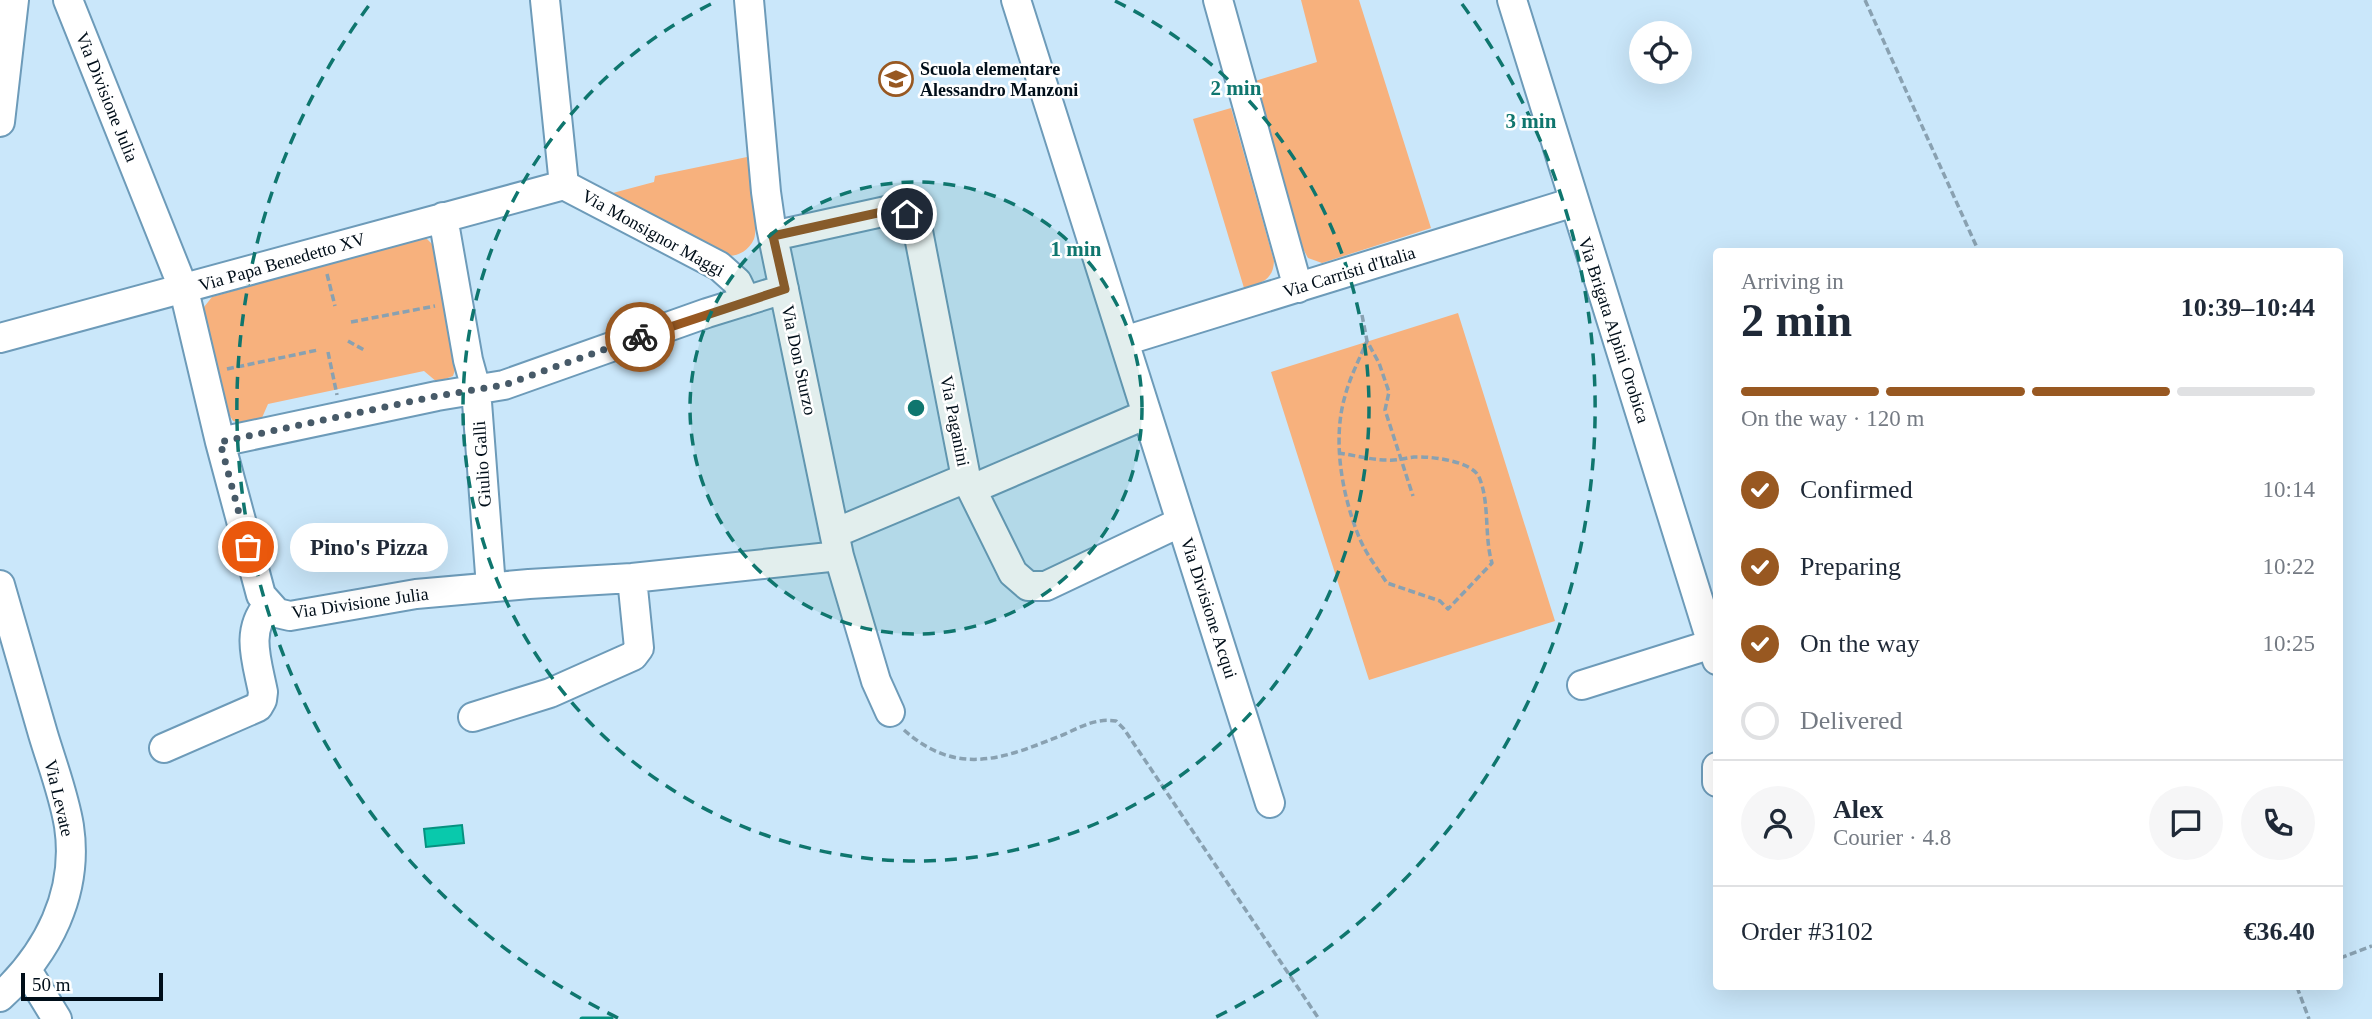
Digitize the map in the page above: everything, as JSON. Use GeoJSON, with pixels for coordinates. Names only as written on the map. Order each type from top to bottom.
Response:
{"type":"FeatureCollection","features":[{"type":"Feature","properties":{"kind":"street"},"geometry":{"type":"LineString","coordinates":[[0,122],[12,14],[25,0]]}},
{"type":"Feature","properties":{"kind":"street","name":"Via Divisione Julia"},"geometry":{"type":"LineString","coordinates":[[68,0],[184,289],[220,442],[261,595],[277,613],[290,616],[416,594],[632,578],[837,545],[969,484]]}},
{"type":"Feature","properties":{"kind":"street","name":"Via Monsignor Maggi"},"geometry":{"type":"LineString","coordinates":[[545,0],[564,185],[719,266],[737,282],[746,301]]}},
{"type":"Feature","properties":{"kind":"street","name":"Via Don Sturzo"},"geometry":{"type":"LineString","coordinates":[[749,0],[766,192],[773,236],[837,545],[876,681],[890,712]]}},
{"type":"Feature","properties":{"kind":"street","name":"Via Divisione Acqui"},"geometry":{"type":"LineString","coordinates":[[1016,0],[1270,803]]}},
{"type":"Feature","properties":{"kind":"street"},"geometry":{"type":"LineString","coordinates":[[1218,0],[1298,288]]}},
{"type":"Feature","properties":{"kind":"street","name":"Via Brigata Alpini Orobica"},"geometry":{"type":"LineString","coordinates":[[1512,0],[1713,649]]}},
{"type":"Feature","properties":{"kind":"street","name":"Via Papa Benedetto XV"},"geometry":{"type":"LineString","coordinates":[[0,338],[564,185]]}},
{"type":"Feature","properties":{"kind":"street","name":"Via Carristi d'Italia"},"geometry":{"type":"LineString","coordinates":[[1124,341],[1574,202]]}},
{"type":"Feature","properties":{"kind":"street","name":"Via Paganini"},"geometry":{"type":"LineString","coordinates":[[773,236],[891,210],[902,210],[912,219],[918,231],[969,484],[1013,573],[1023,583],[1035,587],[1052,583],[1181,523]]}},
{"type":"Feature","properties":{"kind":"street","name":"Giulio Galli"},"geometry":{"type":"LineString","coordinates":[[443,217],[468,360],[476,389],[491,587]]}},
{"type":"Feature","properties":{"kind":"street"},"geometry":{"type":"LineString","coordinates":[[220,442],[341,415],[504,385],[785,289]]}},
{"type":"Feature","properties":{"kind":"street"},"geometry":{"type":"LineString","coordinates":[[969,484],[1147,414]]}},
{"type":"Feature","properties":{"kind":"street"},"geometry":{"type":"LineString","coordinates":[[472,717],[550,693],[633,656],[639,648],[632,578]]}},
{"type":"Feature","properties":{"kind":"street","name":"Via Levate"},"geometry":{"type":"LineString","coordinates":[[0,585],[64,807],[71,847],[62,906],[45,945],[27,970],[0,997]]}},
{"type":"Feature","properties":{"kind":"street"},"geometry":{"type":"LineString","coordinates":[[164,748],[258,708],[263,692],[253,633],[260,614],[268,605]]}},
{"type":"Feature","properties":{"kind":"street"},"geometry":{"type":"LineString","coordinates":[[1582,685],[1713,652]]}},
{"type":"Feature","properties":{"kind":"street"},"geometry":{"type":"LineString","coordinates":[[27,970],[57,1019]]}},
{"type":"Feature","properties":{"kind":"path"},"geometry":{"type":"LineString","coordinates":[[1865,0],[1977,248]]}},
{"type":"Feature","properties":{"kind":"path"},"geometry":{"type":"LineString","coordinates":[[321,251],[335,306]]}},
{"type":"Feature","properties":{"kind":"path"},"geometry":{"type":"LineString","coordinates":[[351,322],[457,302]]}},
{"type":"Feature","properties":{"kind":"path"},"geometry":{"type":"LineString","coordinates":[[1362,315],[1367,341],[1379,363],[1389,392],[1385,410],[1413,496]]}},
{"type":"Feature","properties":{"kind":"path"},"geometry":{"type":"LineString","coordinates":[[348,341],[364,351]]}},
{"type":"Feature","properties":{"kind":"path"},"geometry":{"type":"LineString","coordinates":[[1338,453],[1388,461],[1441,458],[1470,468],[1480,479],[1492,563],[1448,609],[1440,601],[1387,583],[1359,537],[1350,509],[1338,453],[1338,428],[1344,398],[1367,341]]}},
{"type":"Feature","properties":{"kind":"path"},"geometry":{"type":"LineString","coordinates":[[205,374],[318,350]]}},
{"type":"Feature","properties":{"kind":"path"},"geometry":{"type":"LineString","coordinates":[[328,352],[341,415]]}},
{"type":"Feature","properties":{"kind":"path"},"geometry":{"type":"LineString","coordinates":[[890,712],[907,733],[928,747],[953,756],[983,760],[1015,754],[1095,721],[1111,720],[1121,725],[1319,1019]]}},
{"type":"Feature","properties":{"kind":"path"},"geometry":{"type":"LineString","coordinates":[[2343,957],[2372,946]]}},
{"type":"Feature","properties":{"kind":"path"},"geometry":{"type":"LineString","coordinates":[[2298,990],[2309,1019]]}},
{"type":"Feature","properties":{"kind":"shaded area"},"geometry":{"type":"Polygon","coordinates":[[[1301,0],[1359,0],[1431,228],[1322,263],[1308,258],[1301,245],[1255,81],[1317,62],[1301,0]]]}},
{"type":"Feature","properties":{"kind":"shaded area"},"geometry":{"type":"Polygon","coordinates":[[[1231,108],[1274,261],[1269,277],[1261,283],[1244,288],[1193,119],[1231,108]]]}},
{"type":"Feature","properties":{"kind":"shaded area"},"geometry":{"type":"Polygon","coordinates":[[[747,157],[755,212],[755,232],[749,246],[736,255],[728,256],[609,194],[654,182],[655,176],[747,157]]]}},
{"type":"Feature","properties":{"kind":"shaded area"},"geometry":{"type":"Polygon","coordinates":[[[421,237],[434,246],[456,367],[453,376],[437,382],[424,371],[268,404],[261,420],[244,424],[233,421],[227,411],[204,312],[204,307],[212,297],[421,237]]]}},
{"type":"Feature","properties":{"kind":"shaded area"},"geometry":{"type":"Polygon","coordinates":[[[1458,313],[1555,621],[1369,680],[1271,372],[1458,313]]]}},
{"type":"Feature","properties":{"kind":"shaded area"},"geometry":{"type":"Polygon","coordinates":[[[462,825],[464,843],[426,847],[424,829],[462,825]]]}},
{"type":"Feature","properties":{"kind":"waterway"},"geometry":{"type":"LineString","coordinates":[[582,1019],[611,1019]]}},
{"type":"Feature","properties":{"kind":"way so far"},"geometry":{"type":"LineString","coordinates":[[248,547],[220,442],[437,396],[504,385],[640,337]]}},
{"type":"Feature","properties":{"kind":"place","name":"Scuola elementare Alessandro Manzoni"},"geometry":{"type":"Point","coordinates":[896,79]}},
{"type":"Feature","properties":{"kind":"place","name":"Pino's Pizza"},"geometry":{"type":"Point","coordinates":[248,547]}},
{"type":"Feature","properties":{"kind":"route"},"geometry":{"type":"LineString","coordinates":[[640,337],[785,289],[773,236],[896,209],[907,214]]}}]}
